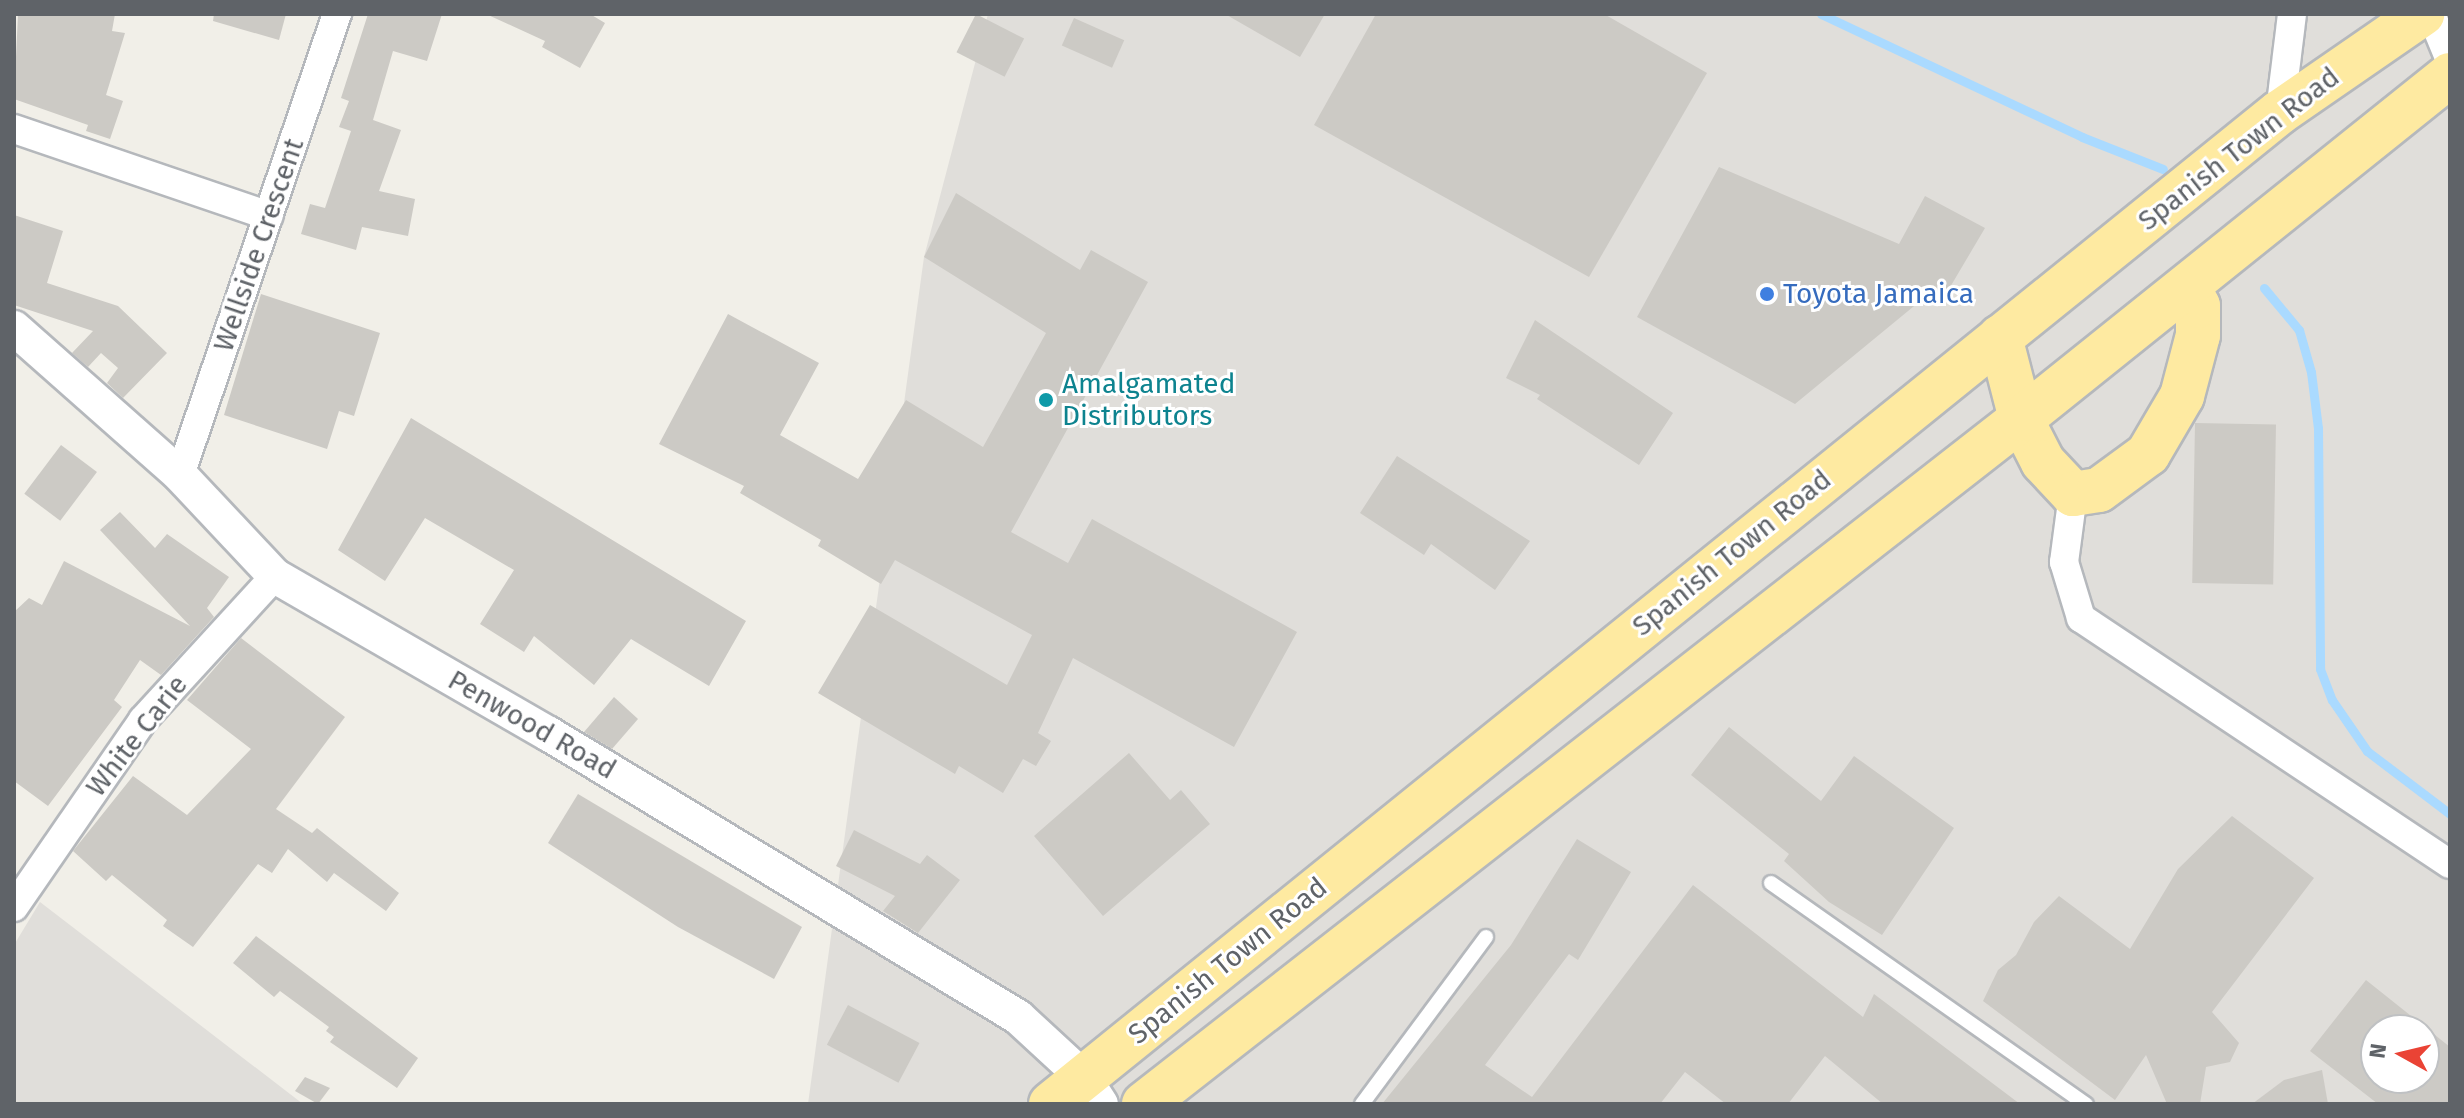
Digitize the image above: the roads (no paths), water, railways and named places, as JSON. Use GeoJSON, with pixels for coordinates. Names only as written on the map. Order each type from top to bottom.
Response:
{"type":"FeatureCollection","features":[{"type":"Feature","properties":{"kind":"highway","name":"Spanish Town Road"},"geometry":{"type":"LineString","coordinates":[[1079,1095],[2000,337],[2280,112],[2422,14]]}},
{"type":"Feature","properties":{"kind":"highway"},"geometry":{"type":"LineString","coordinates":[[1144,1104],[2021,419],[2450,75]]}},
{"type":"Feature","properties":{"kind":"highway"},"geometry":{"type":"LineString","coordinates":[[2000,337],[2021,419],[2043,462],[2073,494],[2099,490],[2148,454],[2182,396],[2198,335],[2198,306],[2188,286]]}},
{"type":"Feature","properties":{"kind":"street","name":"Wellside Crescent"},"geometry":{"type":"LineString","coordinates":[[180,475],[337,14]]}},
{"type":"Feature","properties":{"kind":"street"},"geometry":{"type":"LineString","coordinates":[[2280,112],[2292,14]]}},
{"type":"Feature","properties":{"kind":"street"},"geometry":{"type":"LineString","coordinates":[[2431,14],[2450,60]]}},
{"type":"Feature","properties":{"kind":"street"},"geometry":{"type":"LineString","coordinates":[[14,129],[269,216]]}},
{"type":"Feature","properties":{"kind":"street","name":"Penwood Road"},"geometry":{"type":"LineString","coordinates":[[14,328],[180,475],[275,576],[549,734],[1018,1017],[1079,1095]]}},
{"type":"Feature","properties":{"kind":"street"},"geometry":{"type":"LineString","coordinates":[[2073,494],[2064,562],[2081,618],[2450,864]]}},
{"type":"Feature","properties":{"kind":"street","name":"White Carie"},"geometry":{"type":"LineString","coordinates":[[14,907],[143,720],[275,576]]}},
{"type":"Feature","properties":{"kind":"lane"},"geometry":{"type":"LineString","coordinates":[[1771,883],[2086,1104]]}},
{"type":"Feature","properties":{"kind":"lane"},"geometry":{"type":"LineString","coordinates":[[1362,1104],[1486,937]]}},
{"type":"Feature","properties":{"kind":"waterway"},"geometry":{"type":"LineString","coordinates":[[1821,14],[2082,137],[2163,169]]}},
{"type":"Feature","properties":{"kind":"waterway"},"geometry":{"type":"LineString","coordinates":[[2264,288],[2299,330],[2311,372],[2318,428],[2320,669],[2332,700],[2367,751],[2450,814]]}},
{"type":"Feature","properties":{"kind":"place","name":"Toyota Jamaica"},"geometry":{"type":"Point","coordinates":[1767,294]}},
{"type":"Feature","properties":{"kind":"place","name":"Amalgamated Distributors"},"geometry":{"type":"Point","coordinates":[1046,400]}}]}
